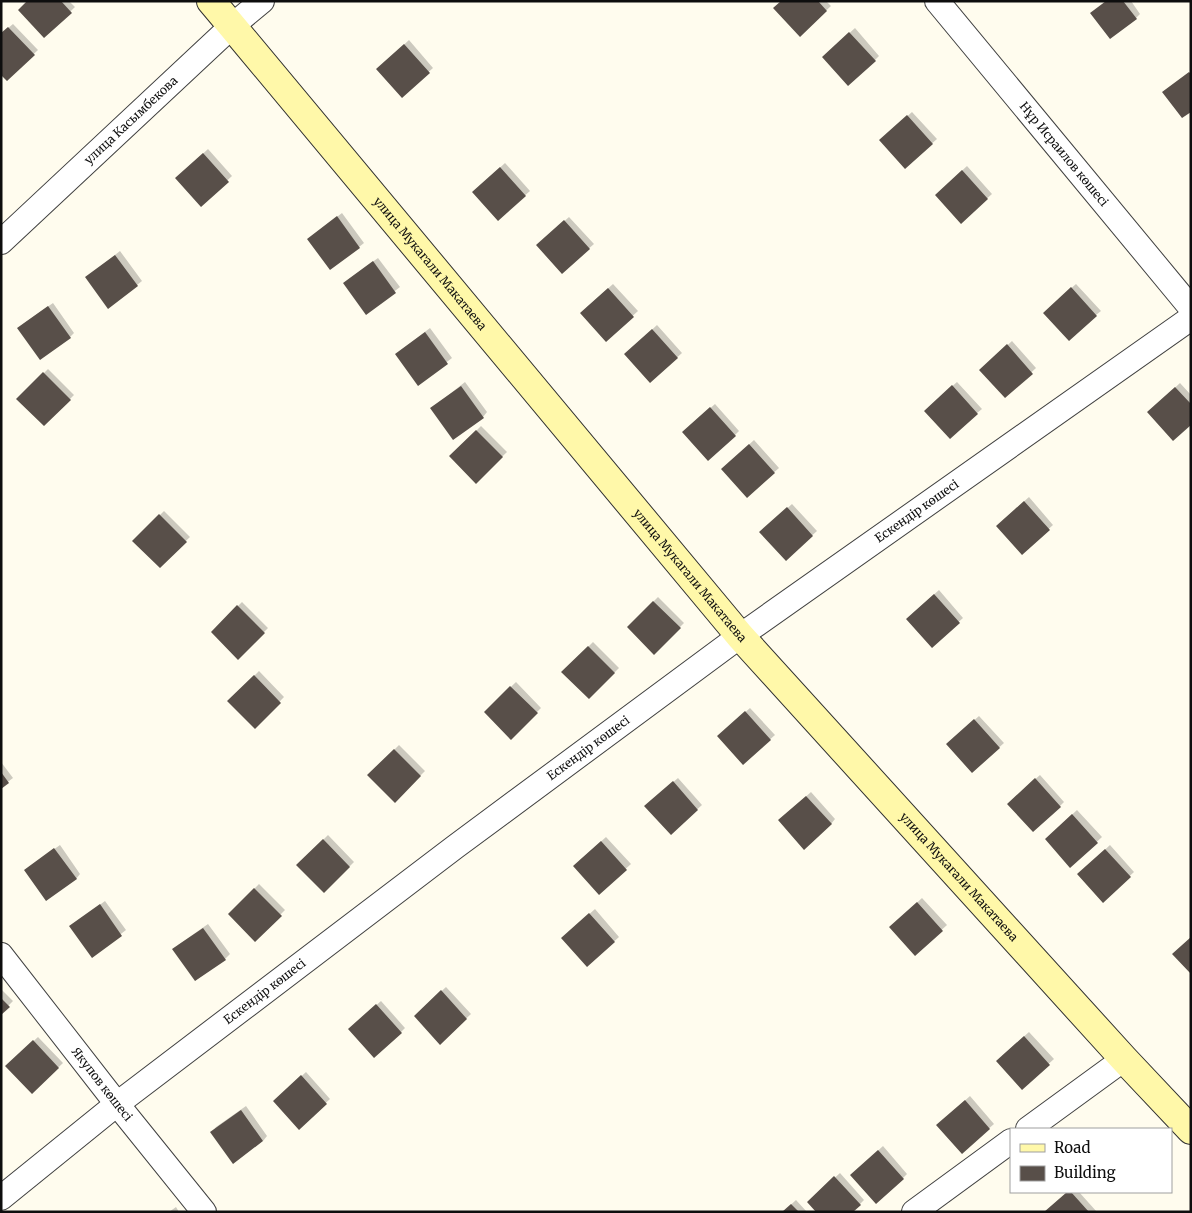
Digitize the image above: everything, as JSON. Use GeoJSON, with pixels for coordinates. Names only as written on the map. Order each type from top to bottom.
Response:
{"type":"FeatureCollection","features":[{"type":"Feature","properties":{"kind":"street","name":"улица Мукагали Макатаева"},"geometry":{"type":"LineString","coordinates":[[211,1],[740,636],[1124,1060],[1191,1130]]}},
{"type":"Feature","properties":{"kind":"street","name":"улица Касымбекова"},"geometry":{"type":"LineString","coordinates":[[1,242],[232,26],[262,1]]}},
{"type":"Feature","properties":{"kind":"street","name":"Нұр Исраилов көшесі"},"geometry":{"type":"LineString","coordinates":[[937,1],[1191,308]]}},
{"type":"Feature","properties":{"kind":"street","name":"Ескендір көшесі"},"geometry":{"type":"LineString","coordinates":[[1,1198],[117,1104],[447,852],[740,636],[1191,318]]}},
{"type":"Feature","properties":{"kind":"street","name":"Якупов көшесі"},"geometry":{"type":"LineString","coordinates":[[1,955],[204,1212]]}},
{"type":"Feature","properties":{"kind":"street"},"geometry":{"type":"LineString","coordinates":[[1029,1128],[1124,1060]]}},
{"type":"Feature","properties":{"kind":"street"},"geometry":{"type":"LineString","coordinates":[[914,1212],[1010,1142]]}},
{"type":"Feature","properties":{"kind":"building"},"geometry":{"type":"Polygon","coordinates":[[[27,1],[61,1],[72,13],[44,38],[18,10],[27,1]]]}},
{"type":"Feature","properties":{"kind":"building"},"geometry":{"type":"Polygon","coordinates":[[[781,1],[818,1],[827,11],[800,37],[773,8],[781,1]]]}},
{"type":"Feature","properties":{"kind":"building"},"geometry":{"type":"Polygon","coordinates":[[[1106,1],[1123,1],[1137,19],[1110,39],[1090,13],[1106,1]]]}},
{"type":"Feature","properties":{"kind":"building"},"geometry":{"type":"Polygon","coordinates":[[[8,27],[35,55],[7,81],[1,75],[1,33],[8,27]]]}},
{"type":"Feature","properties":{"kind":"building"},"geometry":{"type":"Polygon","coordinates":[[[849,32],[876,61],[848,86],[822,57],[849,32]]]}},
{"type":"Feature","properties":{"kind":"building"},"geometry":{"type":"Polygon","coordinates":[[[404,44],[430,73],[402,98],[376,69],[404,44]]]}},
{"type":"Feature","properties":{"kind":"building"},"geometry":{"type":"Polygon","coordinates":[[[1189,72],[1191,74],[1191,112],[1182,118],[1162,92],[1189,72]]]}},
{"type":"Feature","properties":{"kind":"building"},"geometry":{"type":"Polygon","coordinates":[[[907,115],[933,144],[905,169],[879,140],[907,115]]]}},
{"type":"Feature","properties":{"kind":"building"},"geometry":{"type":"Polygon","coordinates":[[[203,153],[229,182],[201,207],[175,178],[203,153]]]}},
{"type":"Feature","properties":{"kind":"building"},"geometry":{"type":"Polygon","coordinates":[[[500,167],[526,196],[498,221],[472,192],[500,167]]]}},
{"type":"Feature","properties":{"kind":"building"},"geometry":{"type":"Polygon","coordinates":[[[962,170],[988,199],[961,224],[935,195],[962,170]]]}},
{"type":"Feature","properties":{"kind":"building"},"geometry":{"type":"Polygon","coordinates":[[[337,216],[360,248],[330,270],[307,239],[337,216]]]}},
{"type":"Feature","properties":{"kind":"building"},"geometry":{"type":"Polygon","coordinates":[[[564,220],[590,249],[562,274],[536,245],[564,220]]]}},
{"type":"Feature","properties":{"kind":"building"},"geometry":{"type":"Polygon","coordinates":[[[115,255],[138,286],[108,309],[85,277],[115,255]]]}},
{"type":"Feature","properties":{"kind":"building"},"geometry":{"type":"Polygon","coordinates":[[[373,261],[396,293],[366,315],[343,283],[373,261]]]}},
{"type":"Feature","properties":{"kind":"building"},"geometry":{"type":"Polygon","coordinates":[[[1071,287],[1097,316],[1069,341],[1043,313],[1071,287]]]}},
{"type":"Feature","properties":{"kind":"building"},"geometry":{"type":"Polygon","coordinates":[[[608,288],[634,317],[606,342],[580,313],[608,288]]]}},
{"type":"Feature","properties":{"kind":"building"},"geometry":{"type":"Polygon","coordinates":[[[48,306],[71,338],[40,360],[17,328],[48,306]]]}},
{"type":"Feature","properties":{"kind":"building"},"geometry":{"type":"Polygon","coordinates":[[[652,329],[678,358],[650,383],[624,354],[652,329]]]}},
{"type":"Feature","properties":{"kind":"building"},"geometry":{"type":"Polygon","coordinates":[[[425,332],[448,364],[418,386],[395,354],[425,332]]]}},
{"type":"Feature","properties":{"kind":"building"},"geometry":{"type":"Polygon","coordinates":[[[1007,344],[1033,374],[1005,398],[979,370],[1007,344]]]}},
{"type":"Feature","properties":{"kind":"building"},"geometry":{"type":"Polygon","coordinates":[[[43,372],[71,400],[44,426],[16,399],[43,372]]]}},
{"type":"Feature","properties":{"kind":"building"},"geometry":{"type":"Polygon","coordinates":[[[952,385],[978,414],[950,439],[924,411],[952,385]]]}},
{"type":"Feature","properties":{"kind":"building"},"geometry":{"type":"Polygon","coordinates":[[[461,386],[484,418],[453,440],[430,408],[461,386]]]}},
{"type":"Feature","properties":{"kind":"building"},"geometry":{"type":"Polygon","coordinates":[[[1175,387],[1191,404],[1191,425],[1173,441],[1147,412],[1175,387]]]}},
{"type":"Feature","properties":{"kind":"building"},"geometry":{"type":"Polygon","coordinates":[[[710,407],[736,436],[708,461],[682,432],[710,407]]]}},
{"type":"Feature","properties":{"kind":"building"},"geometry":{"type":"Polygon","coordinates":[[[476,430],[503,457],[476,484],[449,456],[476,430]]]}},
{"type":"Feature","properties":{"kind":"building"},"geometry":{"type":"Polygon","coordinates":[[[749,444],[775,473],[747,498],[721,469],[749,444]]]}},
{"type":"Feature","properties":{"kind":"building"},"geometry":{"type":"Polygon","coordinates":[[[1024,501],[1050,530],[1022,555],[996,526],[1024,501]]]}},
{"type":"Feature","properties":{"kind":"building"},"geometry":{"type":"Polygon","coordinates":[[[787,507],[813,536],[786,561],[759,532],[787,507]]]}},
{"type":"Feature","properties":{"kind":"building"},"geometry":{"type":"Polygon","coordinates":[[[159,514],[187,542],[160,568],[132,541],[159,514]]]}},
{"type":"Feature","properties":{"kind":"building"},"geometry":{"type":"Polygon","coordinates":[[[934,594],[960,623],[932,648],[906,619],[934,594]]]}},
{"type":"Feature","properties":{"kind":"building"},"geometry":{"type":"Polygon","coordinates":[[[653,601],[681,628],[654,655],[627,627],[653,601]]]}},
{"type":"Feature","properties":{"kind":"building"},"geometry":{"type":"Polygon","coordinates":[[[237,605],[265,633],[238,660],[211,632],[237,605]]]}},
{"type":"Feature","properties":{"kind":"building"},"geometry":{"type":"Polygon","coordinates":[[[588,646],[615,673],[589,699],[561,672],[588,646]]]}},
{"type":"Feature","properties":{"kind":"building"},"geometry":{"type":"Polygon","coordinates":[[[254,675],[281,703],[255,729],[227,701],[254,675]]]}},
{"type":"Feature","properties":{"kind":"building"},"geometry":{"type":"Polygon","coordinates":[[[510,686],[538,713],[511,740],[484,712],[510,686]]]}},
{"type":"Feature","properties":{"kind":"building"},"geometry":{"type":"Polygon","coordinates":[[[745,711],[771,740],[743,765],[717,736],[745,711]]]}},
{"type":"Feature","properties":{"kind":"building"},"geometry":{"type":"Polygon","coordinates":[[[974,719],[1000,748],[972,773],[946,744],[974,719]]]}},
{"type":"Feature","properties":{"kind":"building"},"geometry":{"type":"Polygon","coordinates":[[[394,749],[421,776],[395,803],[367,775],[394,749]]]}},
{"type":"Feature","properties":{"kind":"building"},"geometry":{"type":"Polygon","coordinates":[[[1,772],[9,783],[1,789],[1,772]]]}},
{"type":"Feature","properties":{"kind":"building"},"geometry":{"type":"Polygon","coordinates":[[[1035,778],[1061,807],[1033,832],[1007,804],[1035,778]]]}},
{"type":"Feature","properties":{"kind":"building"},"geometry":{"type":"Polygon","coordinates":[[[673,781],[698,810],[671,835],[644,806],[673,781]]]}},
{"type":"Feature","properties":{"kind":"building"},"geometry":{"type":"Polygon","coordinates":[[[806,796],[832,824],[804,850],[778,820],[806,796]]]}},
{"type":"Feature","properties":{"kind":"building"},"geometry":{"type":"Polygon","coordinates":[[[1072,814],[1098,843],[1070,868],[1045,839],[1072,814]]]}},
{"type":"Feature","properties":{"kind":"building"},"geometry":{"type":"Polygon","coordinates":[[[323,839],[350,867],[324,893],[296,865],[323,839]]]}},
{"type":"Feature","properties":{"kind":"building"},"geometry":{"type":"Polygon","coordinates":[[[601,841],[627,870],[599,895],[573,866],[601,841]]]}},
{"type":"Feature","properties":{"kind":"building"},"geometry":{"type":"Polygon","coordinates":[[[54,848],[77,879],[46,901],[24,870],[54,848]]]}},
{"type":"Feature","properties":{"kind":"building"},"geometry":{"type":"Polygon","coordinates":[[[1105,849],[1131,877],[1103,903],[1077,874],[1105,849]]]}},
{"type":"Feature","properties":{"kind":"building"},"geometry":{"type":"Polygon","coordinates":[[[254,888],[282,916],[255,942],[228,914],[254,888]]]}},
{"type":"Feature","properties":{"kind":"building"},"geometry":{"type":"Polygon","coordinates":[[[917,902],[943,931],[915,956],[889,927],[917,902]]]}},
{"type":"Feature","properties":{"kind":"building"},"geometry":{"type":"Polygon","coordinates":[[[100,904],[122,936],[92,958],[69,926],[100,904]]]}},
{"type":"Feature","properties":{"kind":"building"},"geometry":{"type":"Polygon","coordinates":[[[589,913],[615,942],[587,967],[561,938],[589,913]]]}},
{"type":"Feature","properties":{"kind":"building"},"geometry":{"type":"Polygon","coordinates":[[[203,928],[226,960],[195,981],[172,949],[203,928]]]}},
{"type":"Feature","properties":{"kind":"building"},"geometry":{"type":"Polygon","coordinates":[[[1191,937],[1191,974],[1172,954],[1191,937]]]}},
{"type":"Feature","properties":{"kind":"building"},"geometry":{"type":"Polygon","coordinates":[[[441,990],[467,1019],[440,1045],[414,1016],[441,990]]]}},
{"type":"Feature","properties":{"kind":"building"},"geometry":{"type":"Polygon","coordinates":[[[1,998],[10,1007],[1,1015],[1,998]]]}},
{"type":"Feature","properties":{"kind":"building"},"geometry":{"type":"Polygon","coordinates":[[[376,1004],[402,1033],[374,1058],[348,1029],[376,1004]]]}},
{"type":"Feature","properties":{"kind":"building"},"geometry":{"type":"Polygon","coordinates":[[[1024,1036],[1050,1065],[1022,1090],[996,1061],[1024,1036]]]}},
{"type":"Feature","properties":{"kind":"building"},"geometry":{"type":"Polygon","coordinates":[[[33,1040],[59,1068],[32,1094],[5,1066],[33,1040]]]}},
{"type":"Feature","properties":{"kind":"building"},"geometry":{"type":"Polygon","coordinates":[[[301,1075],[327,1104],[299,1130],[273,1101],[301,1075]]]}},
{"type":"Feature","properties":{"kind":"building"},"geometry":{"type":"Polygon","coordinates":[[[965,1100],[990,1129],[962,1154],[936,1125],[965,1100]]]}},
{"type":"Feature","properties":{"kind":"building"},"geometry":{"type":"Polygon","coordinates":[[[241,1110],[263,1141],[233,1164],[210,1132],[241,1110]]]}},
{"type":"Feature","properties":{"kind":"building"},"geometry":{"type":"Polygon","coordinates":[[[878,1150],[904,1179],[876,1204],[850,1175],[878,1150]]]}},
{"type":"Feature","properties":{"kind":"building"},"geometry":{"type":"Polygon","coordinates":[[[834,1176],[861,1205],[853,1212],[816,1212],[807,1202],[834,1176]]]}},
{"type":"Feature","properties":{"kind":"building"},"geometry":{"type":"Polygon","coordinates":[[[1066,1193],[1072,1193],[1089,1212],[1044,1212],[1066,1193]]]}},
{"type":"Feature","properties":{"kind":"building"},"geometry":{"type":"Polygon","coordinates":[[[791,1204],[799,1212],[782,1212],[791,1204]]]}}]}
